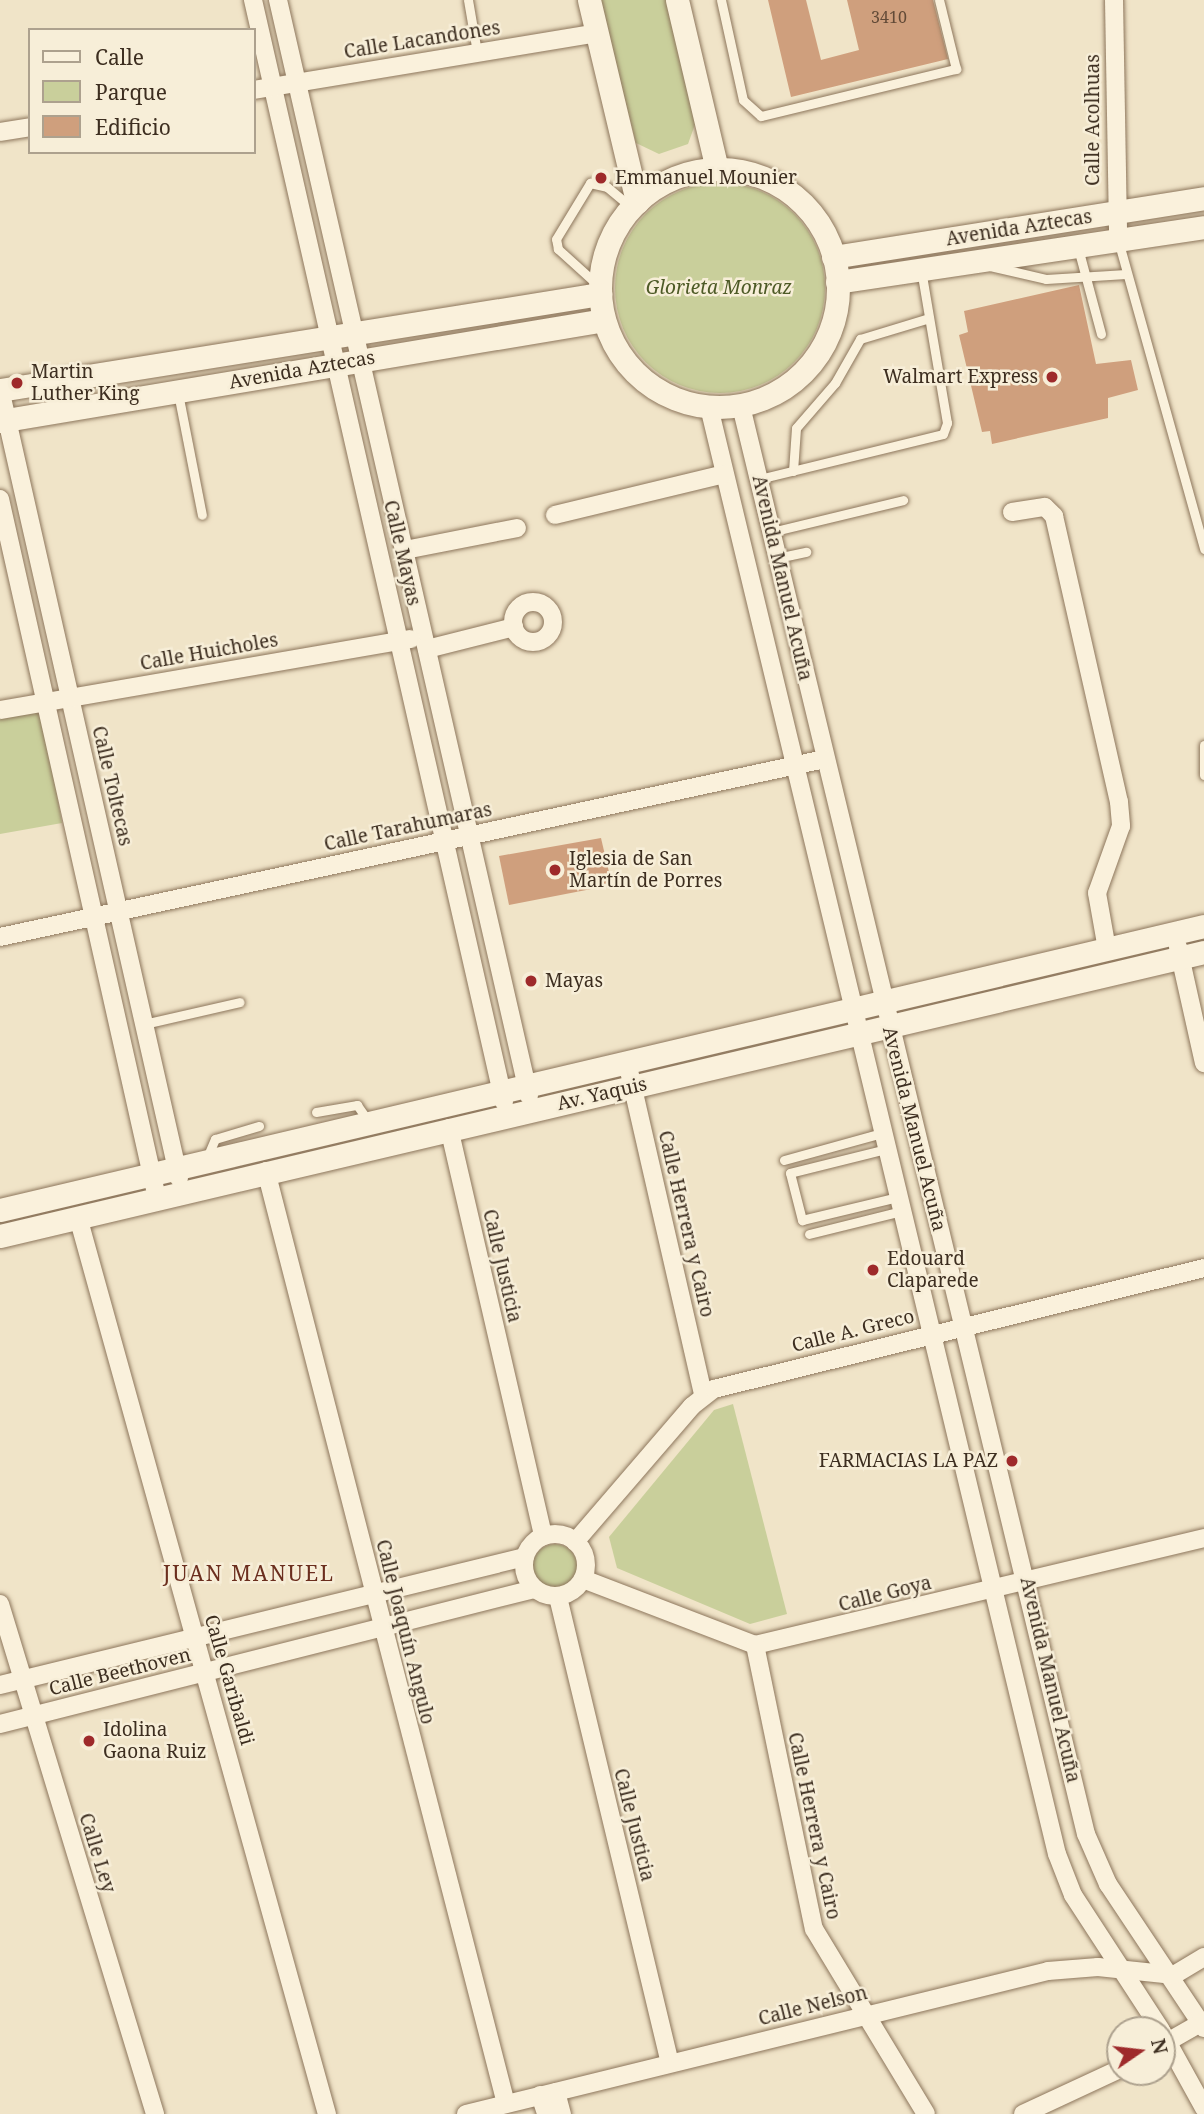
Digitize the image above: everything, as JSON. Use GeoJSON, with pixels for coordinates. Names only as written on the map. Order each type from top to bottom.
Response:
{"type":"FeatureCollection","features":[{"type":"Feature","properties":{"kind":"street","name":"Calle Mayas"},"geometry":{"type":"LineString","coordinates":[[253,0],[263,88],[331,337],[507,1116]]}},
{"type":"Feature","properties":{"kind":"street","name":"Calle Mayas"},"geometry":{"type":"LineString","coordinates":[[278,0],[532,1110]]}},
{"type":"Feature","properties":{"kind":"street"},"geometry":{"type":"LineString","coordinates":[[589,0],[634,204]]}},
{"type":"Feature","properties":{"kind":"street"},"geometry":{"type":"LineString","coordinates":[[677,0],[717,169]]}},
{"type":"Feature","properties":{"kind":"street","name":"Calle Acolhuas"},"geometry":{"type":"LineString","coordinates":[[1114,0],[1115,212],[1118,240]]}},
{"type":"Feature","properties":{"kind":"street","name":"Calle Lacandones"},"geometry":{"type":"LineString","coordinates":[[263,88],[597,33]]}},
{"type":"Feature","properties":{"kind":"street"},"geometry":{"type":"LineString","coordinates":[[0,132],[28,127]]}},
{"type":"Feature","properties":{"kind":"street"},"geometry":{"type":"LineString","coordinates":[[717,169],[761,177],[799,200],[833,257],[837,282],[832,324],[812,362],[781,390],[741,405],[709,407],[669,396],[635,373],[604,320],[600,291],[605,254],[634,204],[666,181],[717,169]]}},
{"type":"Feature","properties":{"kind":"street","name":"Avenida Aztecas"},"geometry":{"type":"LineString","coordinates":[[833,257],[1204,198]]}},
{"type":"Feature","properties":{"kind":"street","name":"Avenida Aztecas"},"geometry":{"type":"LineString","coordinates":[[837,282],[1204,227]]}},
{"type":"Feature","properties":{"kind":"street","name":"Avenida Aztecas"},"geometry":{"type":"LineString","coordinates":[[0,390],[600,291]]}},
{"type":"Feature","properties":{"kind":"street","name":"Avenida Aztecas"},"geometry":{"type":"LineString","coordinates":[[4,421],[604,320]]}},
{"type":"Feature","properties":{"kind":"street","name":"Calle Toltecas"},"geometry":{"type":"LineString","coordinates":[[0,390],[4,421],[71,696],[182,1192]]}},
{"type":"Feature","properties":{"kind":"street","name":"Avenida Manuel Acuña"},"geometry":{"type":"LineString","coordinates":[[741,405],[882,1002],[1095,1860],[1174,1975],[1203,2024]]}},
{"type":"Feature","properties":{"kind":"street","name":"Avenida Manuel Acuña"},"geometry":{"type":"LineString","coordinates":[[709,407],[857,1034],[996,1587],[1064,1876],[1127,1969],[1152,2016]]}},
{"type":"Feature","properties":{"kind":"street"},"geometry":{"type":"LineString","coordinates":[[555,515],[724,474]]}},
{"type":"Feature","properties":{"kind":"street"},"geometry":{"type":"LineString","coordinates":[[0,499],[157,1198]]}},
{"type":"Feature","properties":{"kind":"street"},"geometry":{"type":"LineString","coordinates":[[1012,512],[1045,507],[1054,516],[1119,802],[1121,827],[1097,892],[1108,949]]}},
{"type":"Feature","properties":{"kind":"street"},"geometry":{"type":"LineString","coordinates":[[405,550],[517,528]]}},
{"type":"Feature","properties":{"kind":"street","name":"Calle Huicholes"},"geometry":{"type":"LineString","coordinates":[[0,710],[400,641],[426,643],[514,627]]}},
{"type":"Feature","properties":{"kind":"street","name":"Calle Tarahumaras"},"geometry":{"type":"LineString","coordinates":[[0,937],[825,759]]}},
{"type":"Feature","properties":{"kind":"street"},"geometry":{"type":"LineString","coordinates":[[0,1210],[1204,926]]}},
{"type":"Feature","properties":{"kind":"street"},"geometry":{"type":"LineString","coordinates":[[1174,933],[1204,1063]]}},
{"type":"Feature","properties":{"kind":"street","name":"Av. Yaquis"},"geometry":{"type":"LineString","coordinates":[[0,1236],[266,1171],[1204,952]]}},
{"type":"Feature","properties":{"kind":"street","name":"Calle Herrera y Cairo"},"geometry":{"type":"LineString","coordinates":[[627,1062],[703,1395]]}},
{"type":"Feature","properties":{"kind":"street","name":"Calle Justicia"},"geometry":{"type":"LineString","coordinates":[[449,1128],[543,1536]]}},
{"type":"Feature","properties":{"kind":"street","name":"Calle Joaquín Angulo"},"geometry":{"type":"LineString","coordinates":[[266,1171],[506,2104]]}},
{"type":"Feature","properties":{"kind":"street","name":"Calle Garibaldi"},"geometry":{"type":"LineString","coordinates":[[78,1217],[327,2114]]}},
{"type":"Feature","properties":{"kind":"street","name":"Calle A. Greco"},"geometry":{"type":"LineString","coordinates":[[703,1395],[933,1332],[1204,1269]]}},
{"type":"Feature","properties":{"kind":"street"},"geometry":{"type":"LineString","coordinates":[[575,1542],[703,1395]]}},
{"type":"Feature","properties":{"kind":"street"},"geometry":{"type":"LineString","coordinates":[[543,1536],[575,1542],[586,1560],[583,1579],[558,1597],[534,1589],[524,1558],[543,1536]]}},
{"type":"Feature","properties":{"kind":"street","name":"Calle Goya"},"geometry":{"type":"LineString","coordinates":[[755,1645],[1204,1538]]}},
{"type":"Feature","properties":{"kind":"street","name":"Calle Beethoven"},"geometry":{"type":"LineString","coordinates":[[0,1685],[524,1558]]}},
{"type":"Feature","properties":{"kind":"street"},"geometry":{"type":"LineString","coordinates":[[583,1579],[755,1645]]}},
{"type":"Feature","properties":{"kind":"street","name":"Calle Beethoven"},"geometry":{"type":"LineString","coordinates":[[0,1724],[534,1589]]}},
{"type":"Feature","properties":{"kind":"street","name":"Calle Justicia"},"geometry":{"type":"LineString","coordinates":[[558,1597],[670,2063]]}},
{"type":"Feature","properties":{"kind":"street","name":"Calle Ley"},"geometry":{"type":"LineString","coordinates":[[0,1604],[155,2114]]}},
{"type":"Feature","properties":{"kind":"street","name":"Calle Herrera y Cairo"},"geometry":{"type":"LineString","coordinates":[[755,1645],[814,1929],[863,2016],[926,2114]]}},
{"type":"Feature","properties":{"kind":"street"},"geometry":{"type":"LineString","coordinates":[[1174,1975],[1204,1957]]}},
{"type":"Feature","properties":{"kind":"street","name":"Calle Nelson"},"geometry":{"type":"LineString","coordinates":[[466,2114],[1048,1971],[1127,1969],[1174,1975]]}},
{"type":"Feature","properties":{"kind":"street"},"geometry":{"type":"LineString","coordinates":[[1176,2033],[1203,2024]]}},
{"type":"Feature","properties":{"kind":"street","name":"Avenida Manuel Acuña"},"geometry":{"type":"LineString","coordinates":[[1176,2060],[1204,2108]]}},
{"type":"Feature","properties":{"kind":"street"},"geometry":{"type":"LineString","coordinates":[[1023,2114],[1106,2075]]}},
{"type":"Feature","properties":{"kind":"street"},"geometry":{"type":"LineString","coordinates":[[546,2114],[548,2094]]}},
{"type":"Feature","properties":{"kind":"street"},"geometry":{"type":"LineString","coordinates":[[548,2094],[562,2114]]}},
{"type":"Feature","properties":{"kind":"lane"},"geometry":{"type":"LineString","coordinates":[[468,0],[477,52]]}},
{"type":"Feature","properties":{"kind":"lane"},"geometry":{"type":"LineString","coordinates":[[721,0],[743,100],[761,116],[956,69],[939,0]]}},
{"type":"Feature","properties":{"kind":"lane"},"geometry":{"type":"LineString","coordinates":[[600,291],[558,249],[556,239],[590,183],[607,187],[634,204]]}},
{"type":"Feature","properties":{"kind":"lane"},"geometry":{"type":"LineString","coordinates":[[1118,240],[1204,549]]}},
{"type":"Feature","properties":{"kind":"lane"},"geometry":{"type":"LineString","coordinates":[[1078,246],[1101,334]]}},
{"type":"Feature","properties":{"kind":"lane"},"geometry":{"type":"LineString","coordinates":[[974,261],[1029,278],[1126,274]]}},
{"type":"Feature","properties":{"kind":"lane"},"geometry":{"type":"LineString","coordinates":[[758,480],[943,434],[947,423],[921,269]]}},
{"type":"Feature","properties":{"kind":"lane"},"geometry":{"type":"LineString","coordinates":[[793,471],[796,428],[835,383],[860,339],[929,318]]}},
{"type":"Feature","properties":{"kind":"lane"},"geometry":{"type":"LineString","coordinates":[[178,391],[202,515]]}},
{"type":"Feature","properties":{"kind":"lane"},"geometry":{"type":"LineString","coordinates":[[771,532],[903,500]]}},
{"type":"Feature","properties":{"kind":"lane"},"geometry":{"type":"LineString","coordinates":[[777,558],[806,552]]}},
{"type":"Feature","properties":{"kind":"lane"},"geometry":{"type":"LineString","coordinates":[[1204,745],[1204,775]]}},
{"type":"Feature","properties":{"kind":"lane"},"geometry":{"type":"LineString","coordinates":[[144,1024],[240,1002]]}},
{"type":"Feature","properties":{"kind":"lane"},"geometry":{"type":"LineString","coordinates":[[316,1112],[358,1105],[369,1123]]}},
{"type":"Feature","properties":{"kind":"lane"},"geometry":{"type":"LineString","coordinates":[[205,1162],[215,1139],[259,1126]]}},
{"type":"Feature","properties":{"kind":"lane"},"geometry":{"type":"LineString","coordinates":[[784,1160],[884,1141]]}},
{"type":"Feature","properties":{"kind":"lane"},"geometry":{"type":"LineString","coordinates":[[884,1141],[790,1172],[802,1220],[900,1204]]}},
{"type":"Feature","properties":{"kind":"lane"},"geometry":{"type":"LineString","coordinates":[[809,1234],[900,1204]]}},
{"type":"Feature","properties":{"kind":"green space"},"geometry":{"type":"Polygon","coordinates":[[[599,0],[669,0],[697,119],[688,144],[659,154],[636,143],[599,0]]]}},
{"type":"Feature","properties":{"kind":"green space","name":"Glorieta Monraz"},"geometry":{"type":"Polygon","coordinates":[[[720,183],[760,191],[794,214],[817,248],[825,288],[817,328],[794,362],[760,385],[720,393],[680,385],[646,362],[623,328],[615,288],[623,248],[646,214],[680,191],[720,183]]]}},
{"type":"Feature","properties":{"kind":"green space"},"geometry":{"type":"Polygon","coordinates":[[[42,709],[62,823],[0,834],[0,717],[42,709]]]}},
{"type":"Feature","properties":{"kind":"green space"},"geometry":{"type":"Polygon","coordinates":[[[733,1404],[787,1614],[750,1624],[617,1568],[609,1537],[714,1410],[733,1404]]]}},
{"type":"Feature","properties":{"kind":"green space"},"geometry":{"type":"Polygon","coordinates":[[[555,1544],[564,1545],[571,1550],[576,1557],[576,1575],[571,1582],[564,1587],[555,1588],[546,1587],[539,1582],[534,1575],[533,1566],[534,1557],[539,1550],[546,1545],[555,1544]]]}},
{"type":"Feature","properties":{"kind":"building"},"geometry":{"type":"Polygon","coordinates":[[[768,0],[806,0],[821,60],[859,50],[847,0],[933,0],[948,59],[791,97],[768,0]]]}},
{"type":"Feature","properties":{"kind":"building","name":"Walmart Express"},"geometry":{"type":"Polygon","coordinates":[[[1079,285],[1096,364],[1131,360],[1138,390],[1108,398],[1108,418],[992,444],[990,431],[982,432],[959,335],[968,332],[964,311],[1079,285]]]}},
{"type":"Feature","properties":{"kind":"building","name":"Iglesia de San Martín de Porres"},"geometry":{"type":"Polygon","coordinates":[[[601,838],[612,885],[509,905],[499,856],[601,838]]]}},
{"type":"Feature","properties":{"kind":"place","name":"Emmanuel Mounier"},"geometry":{"type":"Point","coordinates":[601,178]}},
{"type":"Feature","properties":{"kind":"place","name":"Walmart Express"},"geometry":{"type":"Point","coordinates":[1052,377]}},
{"type":"Feature","properties":{"kind":"place","name":"Martin Luther King"},"geometry":{"type":"Point","coordinates":[17,383]}},
{"type":"Feature","properties":{"kind":"place","name":"Iglesia de San Martín de Porres"},"geometry":{"type":"Point","coordinates":[555,870]}},
{"type":"Feature","properties":{"kind":"place","name":"Mayas"},"geometry":{"type":"Point","coordinates":[531,981]}},
{"type":"Feature","properties":{"kind":"place","name":"Edouard Claparede"},"geometry":{"type":"Point","coordinates":[873,1270]}},
{"type":"Feature","properties":{"kind":"place","name":"FARMACIAS LA PAZ"},"geometry":{"type":"Point","coordinates":[1012,1461]}},
{"type":"Feature","properties":{"kind":"place","name":"Idolina Gaona Ruiz"},"geometry":{"type":"Point","coordinates":[89,1741]}},
{"type":"Feature","properties":{"kind":"district","name":"JUAN MANUEL"},"geometry":{"type":"Point","coordinates":[249,1573]}}]}
